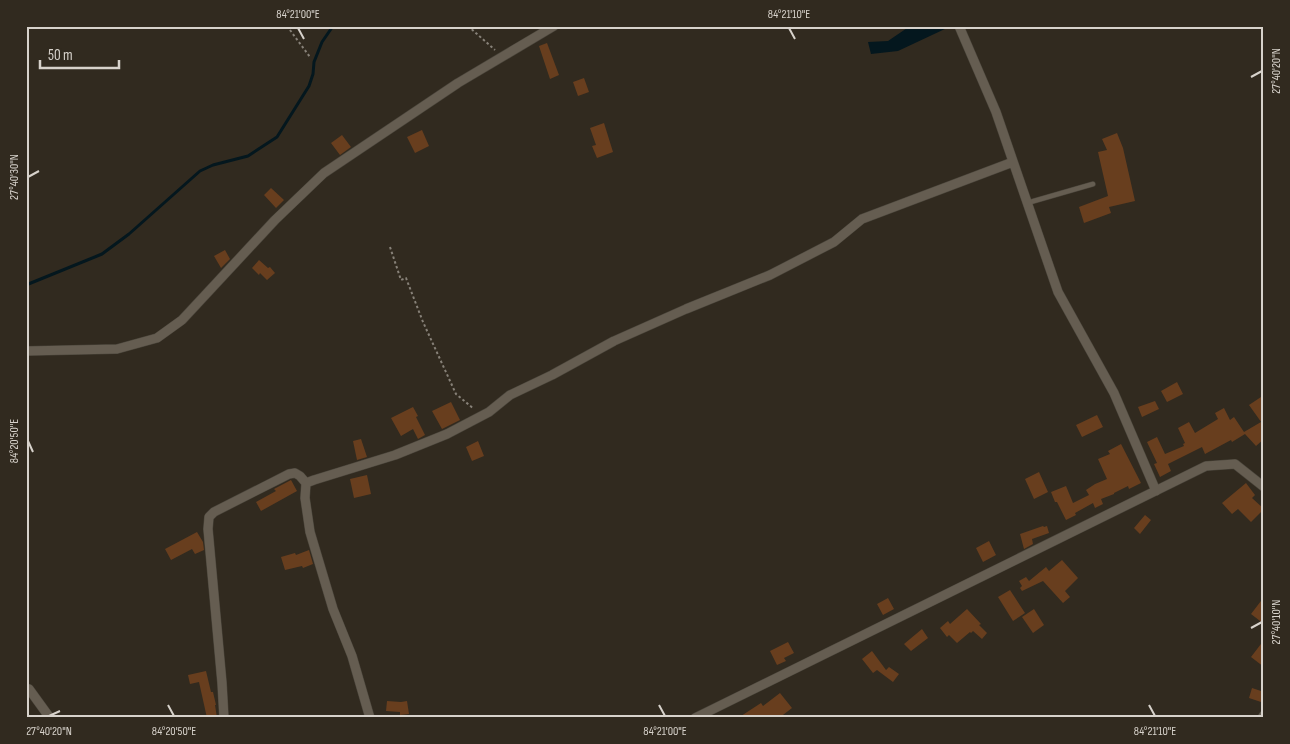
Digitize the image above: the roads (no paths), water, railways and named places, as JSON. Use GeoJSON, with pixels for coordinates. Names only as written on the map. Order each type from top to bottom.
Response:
{"type":"FeatureCollection","features":[{"type":"Feature","properties":{"kind":"street"},"geometry":{"type":"LineString","coordinates":[[26,351],[117,349],[157,338],[182,320],[275,220],[324,173],[458,83],[554,26]]}},
{"type":"Feature","properties":{"kind":"street"},"geometry":{"type":"LineString","coordinates":[[959,26],[996,112],[1058,292],[1114,394],[1156,491]]}},
{"type":"Feature","properties":{"kind":"street"},"geometry":{"type":"LineString","coordinates":[[306,483],[395,455],[447,434],[489,412],[510,395],[552,376],[614,341],[770,275],[834,242],[862,219],[1013,162]]}},
{"type":"Feature","properties":{"kind":"street"},"geometry":{"type":"LineString","coordinates":[[695,718],[1206,466],[1234,464],[1264,487]]}},
{"type":"Feature","properties":{"kind":"street"},"geometry":{"type":"LineString","coordinates":[[224,718],[208,529],[209,517],[214,512],[289,474],[295,473],[306,483],[305,498],[310,532],[333,609],[352,656],[370,718]]}},
{"type":"Feature","properties":{"kind":"street"},"geometry":{"type":"LineString","coordinates":[[29,689],[50,718]]}},
{"type":"Feature","properties":{"kind":"lane"},"geometry":{"type":"LineString","coordinates":[[1027,203],[1093,184]]}},
{"type":"Feature","properties":{"kind":"water"},"geometry":{"type":"Polygon","coordinates":[[[910,26],[947,26],[947,28],[898,51],[871,54],[868,42],[888,41],[910,26]]]}},
{"type":"Feature","properties":{"kind":"waterway"},"geometry":{"type":"LineString","coordinates":[[26,285],[102,254],[129,234],[200,171],[213,165],[248,156],[277,137],[309,86],[314,62],[322,42],[333,26]]}}]}
